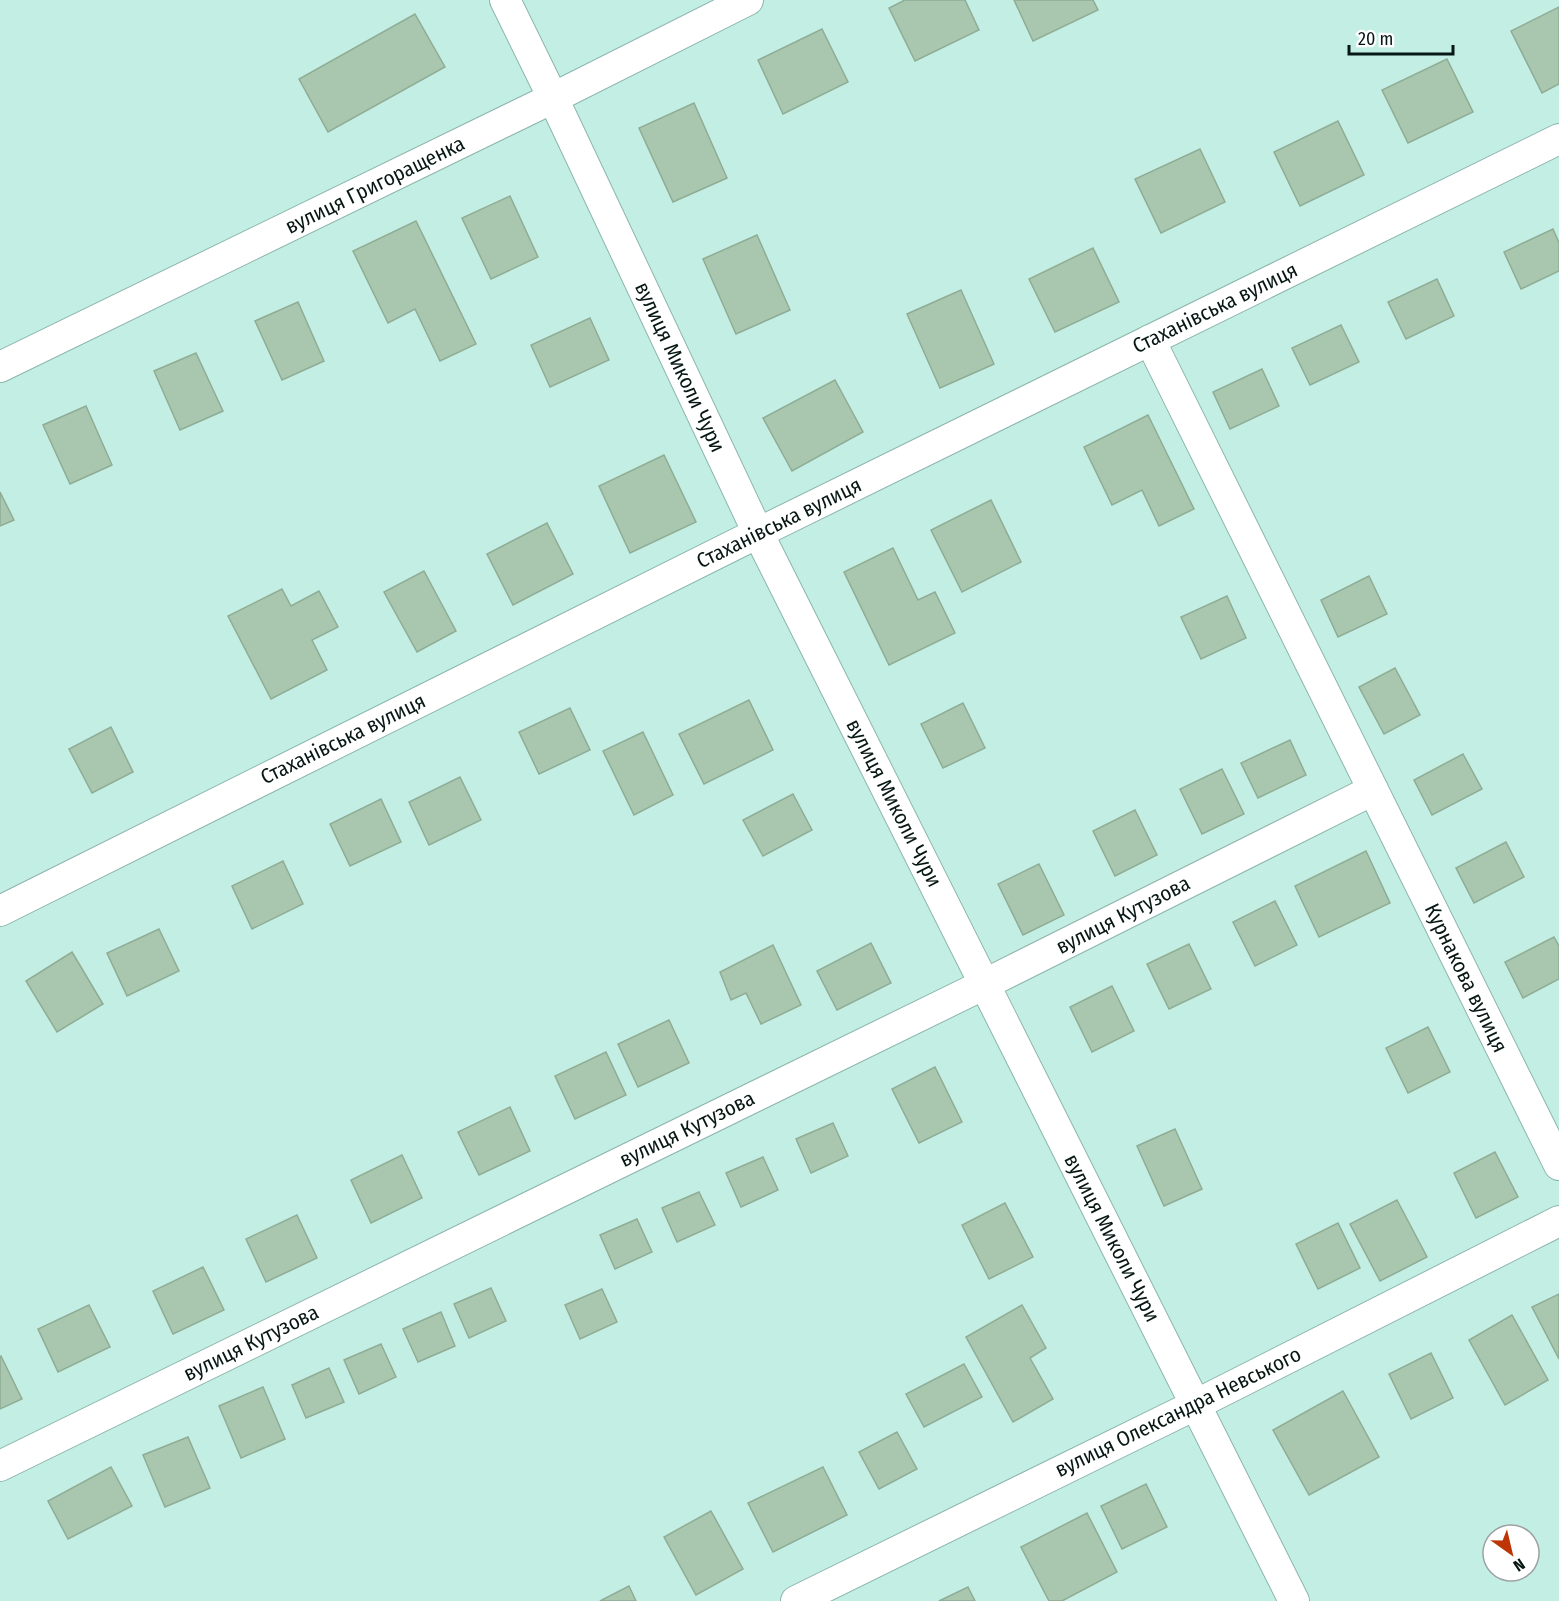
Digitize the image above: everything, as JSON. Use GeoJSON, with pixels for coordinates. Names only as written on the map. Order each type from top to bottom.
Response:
{"type":"FeatureCollection","features":[{"type":"Feature","properties":{"kind":"street","name":"вулиця Миколи Чури"},"geometry":{"type":"LineString","coordinates":[[505,0],[758,533],[1294,1601]]}},
{"type":"Feature","properties":{"kind":"street","name":"вулиця Григоращенка"},"geometry":{"type":"LineString","coordinates":[[0,367],[553,99],[748,0]]}},
{"type":"Feature","properties":{"kind":"street","name":"Стаханівська вулиця"},"geometry":{"type":"LineString","coordinates":[[0,910],[758,533],[1559,139]]}},
{"type":"Feature","properties":{"kind":"street","name":"Курнакова вулиця"},"geometry":{"type":"LineString","coordinates":[[1150,340],[1559,1165]]}},
{"type":"Feature","properties":{"kind":"street","name":"вулиця Кутузова"},"geometry":{"type":"LineString","coordinates":[[0,1466],[985,984],[1373,790]]}},
{"type":"Feature","properties":{"kind":"street","name":"вулиця Олександра Невського"},"geometry":{"type":"LineString","coordinates":[[796,1601],[1195,1405],[1559,1221]]}},
{"type":"Feature","properties":{"kind":"building"},"geometry":{"type":"Polygon","coordinates":[[[905,0],[965,0],[979,30],[915,61],[889,8],[905,0]]]}},
{"type":"Feature","properties":{"kind":"building"},"geometry":{"type":"Polygon","coordinates":[[[1014,0],[1093,0],[1098,10],[1033,41],[1014,0]]]}},
{"type":"Feature","properties":{"kind":"building"},"geometry":{"type":"Polygon","coordinates":[[[1559,7],[1559,84],[1542,93],[1511,31],[1559,7]]]}},
{"type":"Feature","properties":{"kind":"building"},"geometry":{"type":"Polygon","coordinates":[[[415,14],[445,67],[328,132],[299,79],[415,14]]]}},
{"type":"Feature","properties":{"kind":"building"},"geometry":{"type":"Polygon","coordinates":[[[822,29],[848,82],[783,114],[758,60],[822,29]]]}},
{"type":"Feature","properties":{"kind":"building"},"geometry":{"type":"Polygon","coordinates":[[[1447,59],[1473,112],[1408,143],[1382,90],[1447,59]]]}},
{"type":"Feature","properties":{"kind":"building"},"geometry":{"type":"Polygon","coordinates":[[[694,103],[727,178],[673,202],[639,128],[694,103]]]}},
{"type":"Feature","properties":{"kind":"building"},"geometry":{"type":"Polygon","coordinates":[[[1338,121],[1364,175],[1300,206],[1274,152],[1338,121]]]}},
{"type":"Feature","properties":{"kind":"building"},"geometry":{"type":"Polygon","coordinates":[[[1200,149],[1225,202],[1161,233],[1135,179],[1200,149]]]}},
{"type":"Feature","properties":{"kind":"building"},"geometry":{"type":"Polygon","coordinates":[[[510,196],[538,257],[491,279],[462,218],[510,196]]]}},
{"type":"Feature","properties":{"kind":"building"},"geometry":{"type":"Polygon","coordinates":[[[416,221],[476,344],[440,361],[415,309],[388,323],[353,251],[416,221]]]}},
{"type":"Feature","properties":{"kind":"building"},"geometry":{"type":"Polygon","coordinates":[[[1553,229],[1559,243],[1559,271],[1521,289],[1504,252],[1553,229]]]}},
{"type":"Feature","properties":{"kind":"building"},"geometry":{"type":"Polygon","coordinates":[[[757,235],[790,310],[736,334],[703,259],[757,235]]]}},
{"type":"Feature","properties":{"kind":"building"},"geometry":{"type":"Polygon","coordinates":[[[1093,248],[1119,302],[1055,332],[1029,279],[1093,248]]]}},
{"type":"Feature","properties":{"kind":"building"},"geometry":{"type":"Polygon","coordinates":[[[1437,279],[1454,316],[1406,339],[1388,302],[1437,279]]]}},
{"type":"Feature","properties":{"kind":"building"},"geometry":{"type":"Polygon","coordinates":[[[961,290],[994,364],[940,388],[907,314],[961,290]]]}},
{"type":"Feature","properties":{"kind":"building"},"geometry":{"type":"Polygon","coordinates":[[[298,302],[324,361],[282,380],[255,321],[298,302]]]}},
{"type":"Feature","properties":{"kind":"building"},"geometry":{"type":"Polygon","coordinates":[[[590,318],[609,360],[550,387],[531,345],[590,318]]]}},
{"type":"Feature","properties":{"kind":"building"},"geometry":{"type":"Polygon","coordinates":[[[1341,325],[1359,362],[1310,385],[1292,348],[1341,325]]]}},
{"type":"Feature","properties":{"kind":"building"},"geometry":{"type":"Polygon","coordinates":[[[196,353],[223,411],[180,430],[154,371],[196,353]]]}},
{"type":"Feature","properties":{"kind":"building"},"geometry":{"type":"Polygon","coordinates":[[[1262,369],[1279,406],[1230,429],[1213,392],[1262,369]]]}},
{"type":"Feature","properties":{"kind":"building"},"geometry":{"type":"Polygon","coordinates":[[[835,380],[863,432],[792,471],[763,418],[835,380]]]}},
{"type":"Feature","properties":{"kind":"building"},"geometry":{"type":"Polygon","coordinates":[[[86,406],[112,465],[70,484],[43,425],[86,406]]]}},
{"type":"Feature","properties":{"kind":"building"},"geometry":{"type":"Polygon","coordinates":[[[1148,415],[1194,509],[1159,526],[1142,490],[1112,505],[1084,447],[1148,415]]]}},
{"type":"Feature","properties":{"kind":"building"},"geometry":{"type":"Polygon","coordinates":[[[664,455],[696,522],[630,553],[599,486],[664,455]]]}},
{"type":"Feature","properties":{"kind":"building"},"geometry":{"type":"Polygon","coordinates":[[[0,492],[14,520],[0,526],[0,492]]]}},
{"type":"Feature","properties":{"kind":"building"},"geometry":{"type":"Polygon","coordinates":[[[991,500],[1021,562],[962,592],[931,530],[991,500]]]}},
{"type":"Feature","properties":{"kind":"building"},"geometry":{"type":"Polygon","coordinates":[[[547,523],[573,574],[513,605],[487,554],[547,523]]]}},
{"type":"Feature","properties":{"kind":"building"},"geometry":{"type":"Polygon","coordinates":[[[893,548],[918,600],[935,592],[955,633],[889,665],[844,572],[893,548]]]}},
{"type":"Feature","properties":{"kind":"building"},"geometry":{"type":"Polygon","coordinates":[[[424,571],[456,631],[417,652],[384,592],[424,571]]]}},
{"type":"Feature","properties":{"kind":"building"},"geometry":{"type":"Polygon","coordinates":[[[1369,576],[1387,614],[1338,637],[1321,600],[1369,576]]]}},
{"type":"Feature","properties":{"kind":"building"},"geometry":{"type":"Polygon","coordinates":[[[282,589],[291,606],[319,591],[338,627],[312,640],[327,670],[271,699],[228,616],[282,589]]]}},
{"type":"Feature","properties":{"kind":"building"},"geometry":{"type":"Polygon","coordinates":[[[1227,596],[1246,638],[1201,659],[1181,617],[1227,596]]]}},
{"type":"Feature","properties":{"kind":"building"},"geometry":{"type":"Polygon","coordinates":[[[1395,668],[1420,715],[1384,734],[1359,687],[1395,668]]]}},
{"type":"Feature","properties":{"kind":"building"},"geometry":{"type":"Polygon","coordinates":[[[749,700],[773,750],[704,784],[679,734],[749,700]]]}},
{"type":"Feature","properties":{"kind":"building"},"geometry":{"type":"Polygon","coordinates":[[[963,703],[985,748],[943,768],[921,724],[963,703]]]}},
{"type":"Feature","properties":{"kind":"building"},"geometry":{"type":"Polygon","coordinates":[[[570,708],[590,750],[539,774],[519,732],[570,708]]]}},
{"type":"Feature","properties":{"kind":"building"},"geometry":{"type":"Polygon","coordinates":[[[111,727],[133,772],[92,793],[69,749],[111,727]]]}},
{"type":"Feature","properties":{"kind":"building"},"geometry":{"type":"Polygon","coordinates":[[[643,732],[673,795],[634,815],[603,751],[643,732]]]}},
{"type":"Feature","properties":{"kind":"building"},"geometry":{"type":"Polygon","coordinates":[[[1290,740],[1306,775],[1258,798],[1241,763],[1290,740]]]}},
{"type":"Feature","properties":{"kind":"building"},"geometry":{"type":"Polygon","coordinates":[[[1463,754],[1482,789],[1432,815],[1414,780],[1463,754]]]}},
{"type":"Feature","properties":{"kind":"building"},"geometry":{"type":"Polygon","coordinates":[[[1222,769],[1244,814],[1202,834],[1180,789],[1222,769]]]}},
{"type":"Feature","properties":{"kind":"building"},"geometry":{"type":"Polygon","coordinates":[[[460,777],[481,820],[429,845],[409,802],[460,777]]]}},
{"type":"Feature","properties":{"kind":"building"},"geometry":{"type":"Polygon","coordinates":[[[793,794],[812,830],[763,856],[743,820],[793,794]]]}},
{"type":"Feature","properties":{"kind":"building"},"geometry":{"type":"Polygon","coordinates":[[[381,799],[401,842],[350,866],[330,824],[381,799]]]}},
{"type":"Feature","properties":{"kind":"building"},"geometry":{"type":"Polygon","coordinates":[[[1135,810],[1157,855],[1115,876],[1093,831],[1135,810]]]}},
{"type":"Feature","properties":{"kind":"building"},"geometry":{"type":"Polygon","coordinates":[[[1506,842],[1524,877],[1474,903],[1456,868],[1506,842]]]}},
{"type":"Feature","properties":{"kind":"building"},"geometry":{"type":"Polygon","coordinates":[[[1366,851],[1390,903],[1319,937],[1295,886],[1366,851]]]}},
{"type":"Feature","properties":{"kind":"building"},"geometry":{"type":"Polygon","coordinates":[[[283,861],[303,904],[252,929],[232,886],[283,861]]]}},
{"type":"Feature","properties":{"kind":"building"},"geometry":{"type":"Polygon","coordinates":[[[1039,864],[1064,915],[1023,935],[998,884],[1039,864]]]}},
{"type":"Feature","properties":{"kind":"building"},"geometry":{"type":"Polygon","coordinates":[[[1275,901],[1297,945],[1255,966],[1233,922],[1275,901]]]}},
{"type":"Feature","properties":{"kind":"building"},"geometry":{"type":"Polygon","coordinates":[[[159,929],[179,971],[127,996],[107,953],[159,929]]]}},
{"type":"Feature","properties":{"kind":"building"},"geometry":{"type":"Polygon","coordinates":[[[1554,937],[1559,946],[1559,979],[1523,998],[1505,962],[1554,937]]]}},
{"type":"Feature","properties":{"kind":"building"},"geometry":{"type":"Polygon","coordinates":[[[871,943],[891,983],[837,1010],[817,971],[871,943]]]}},
{"type":"Feature","properties":{"kind":"building"},"geometry":{"type":"Polygon","coordinates":[[[1189,944],[1211,989],[1169,1009],[1147,964],[1189,944]]]}},
{"type":"Feature","properties":{"kind":"building"},"geometry":{"type":"Polygon","coordinates":[[[773,945],[801,1005],[761,1024],[746,993],[731,1000],[720,972],[773,945]]]}},
{"type":"Feature","properties":{"kind":"building"},"geometry":{"type":"Polygon","coordinates":[[[72,952],[103,1004],[57,1032],[26,981],[72,952]]]}},
{"type":"Feature","properties":{"kind":"building"},"geometry":{"type":"Polygon","coordinates":[[[1112,986],[1134,1031],[1092,1052],[1070,1007],[1112,986]]]}},
{"type":"Feature","properties":{"kind":"building"},"geometry":{"type":"Polygon","coordinates":[[[669,1020],[689,1063],[638,1087],[618,1044],[669,1020]]]}},
{"type":"Feature","properties":{"kind":"building"},"geometry":{"type":"Polygon","coordinates":[[[1428,1027],[1450,1072],[1408,1093],[1386,1048],[1428,1027]]]}},
{"type":"Feature","properties":{"kind":"building"},"geometry":{"type":"Polygon","coordinates":[[[606,1052],[626,1095],[575,1119],[555,1076],[606,1052]]]}},
{"type":"Feature","properties":{"kind":"building"},"geometry":{"type":"Polygon","coordinates":[[[935,1067],[962,1122],[919,1143],[892,1089],[935,1067]]]}},
{"type":"Feature","properties":{"kind":"building"},"geometry":{"type":"Polygon","coordinates":[[[510,1107],[530,1151],[479,1175],[458,1132],[510,1107]]]}},
{"type":"Feature","properties":{"kind":"building"},"geometry":{"type":"Polygon","coordinates":[[[833,1123],[848,1156],[811,1173],[796,1139],[833,1123]]]}},
{"type":"Feature","properties":{"kind":"building"},"geometry":{"type":"Polygon","coordinates":[[[1175,1129],[1202,1189],[1164,1206],[1137,1146],[1175,1129]]]}},
{"type":"Feature","properties":{"kind":"building"},"geometry":{"type":"Polygon","coordinates":[[[1495,1152],[1518,1197],[1476,1218],[1454,1173],[1495,1152]]]}},
{"type":"Feature","properties":{"kind":"building"},"geometry":{"type":"Polygon","coordinates":[[[402,1155],[422,1198],[371,1223],[351,1180],[402,1155]]]}},
{"type":"Feature","properties":{"kind":"building"},"geometry":{"type":"Polygon","coordinates":[[[763,1157],[778,1190],[741,1207],[726,1173],[763,1157]]]}},
{"type":"Feature","properties":{"kind":"building"},"geometry":{"type":"Polygon","coordinates":[[[699,1192],[715,1225],[677,1242],[662,1208],[699,1192]]]}},
{"type":"Feature","properties":{"kind":"building"},"geometry":{"type":"Polygon","coordinates":[[[1397,1200],[1427,1257],[1380,1281],[1350,1224],[1397,1200]]]}},
{"type":"Feature","properties":{"kind":"building"},"geometry":{"type":"Polygon","coordinates":[[[1005,1203],[1033,1257],[989,1279],[962,1225],[1005,1203]]]}},
{"type":"Feature","properties":{"kind":"building"},"geometry":{"type":"Polygon","coordinates":[[[297,1215],[317,1258],[266,1282],[246,1239],[297,1215]]]}},
{"type":"Feature","properties":{"kind":"building"},"geometry":{"type":"Polygon","coordinates":[[[637,1219],[652,1252],[615,1269],[600,1235],[637,1219]]]}},
{"type":"Feature","properties":{"kind":"building"},"geometry":{"type":"Polygon","coordinates":[[[1338,1223],[1360,1268],[1318,1289],[1296,1244],[1338,1223]]]}},
{"type":"Feature","properties":{"kind":"building"},"geometry":{"type":"Polygon","coordinates":[[[203,1267],[224,1310],[173,1334],[153,1291],[203,1267]]]}},
{"type":"Feature","properties":{"kind":"building"},"geometry":{"type":"Polygon","coordinates":[[[491,1288],[506,1321],[469,1338],[454,1304],[491,1288]]]}},
{"type":"Feature","properties":{"kind":"building"},"geometry":{"type":"Polygon","coordinates":[[[602,1289],[617,1322],[580,1339],[565,1305],[602,1289]]]}},
{"type":"Feature","properties":{"kind":"building"},"geometry":{"type":"Polygon","coordinates":[[[1559,1294],[1559,1359],[1532,1307],[1559,1294]]]}},
{"type":"Feature","properties":{"kind":"building"},"geometry":{"type":"Polygon","coordinates":[[[89,1305],[110,1347],[58,1372],[38,1329],[89,1305]]]}},
{"type":"Feature","properties":{"kind":"building"},"geometry":{"type":"Polygon","coordinates":[[[1022,1305],[1046,1348],[1030,1358],[1053,1399],[1013,1422],[966,1337],[1022,1305]]]}},
{"type":"Feature","properties":{"kind":"building"},"geometry":{"type":"Polygon","coordinates":[[[441,1312],[455,1346],[418,1362],[403,1329],[441,1312]]]}},
{"type":"Feature","properties":{"kind":"building"},"geometry":{"type":"Polygon","coordinates":[[[1512,1315],[1548,1380],[1505,1405],[1469,1340],[1512,1315]]]}},
{"type":"Feature","properties":{"kind":"building"},"geometry":{"type":"Polygon","coordinates":[[[381,1344],[396,1377],[359,1394],[344,1360],[381,1344]]]}},
{"type":"Feature","properties":{"kind":"building"},"geometry":{"type":"Polygon","coordinates":[[[1431,1353],[1453,1398],[1411,1419],[1389,1374],[1431,1353]]]}},
{"type":"Feature","properties":{"kind":"building"},"geometry":{"type":"Polygon","coordinates":[[[0,1357],[22,1399],[0,1409],[0,1357]]]}},
{"type":"Feature","properties":{"kind":"building"},"geometry":{"type":"Polygon","coordinates":[[[964,1364],[982,1397],[924,1427],[906,1394],[964,1364]]]}},
{"type":"Feature","properties":{"kind":"building"},"geometry":{"type":"Polygon","coordinates":[[[329,1368],[344,1402],[306,1418],[292,1385],[329,1368]]]}},
{"type":"Feature","properties":{"kind":"building"},"geometry":{"type":"Polygon","coordinates":[[[263,1387],[285,1439],[241,1458],[219,1406],[263,1387]]]}},
{"type":"Feature","properties":{"kind":"building"},"geometry":{"type":"Polygon","coordinates":[[[1343,1391],[1379,1457],[1309,1495],[1273,1430],[1343,1391]]]}},
{"type":"Feature","properties":{"kind":"building"},"geometry":{"type":"Polygon","coordinates":[[[897,1432],[917,1469],[879,1489],[859,1452],[897,1432]]]}},
{"type":"Feature","properties":{"kind":"building"},"geometry":{"type":"Polygon","coordinates":[[[188,1437],[210,1488],[165,1507],[143,1455],[188,1437]]]}},
{"type":"Feature","properties":{"kind":"building"},"geometry":{"type":"Polygon","coordinates":[[[111,1467],[132,1506],[68,1539],[48,1501],[111,1467]]]}},
{"type":"Feature","properties":{"kind":"building"},"geometry":{"type":"Polygon","coordinates":[[[823,1467],[847,1515],[773,1552],[748,1503],[823,1467]]]}},
{"type":"Feature","properties":{"kind":"building"},"geometry":{"type":"Polygon","coordinates":[[[1146,1484],[1167,1527],[1122,1549],[1101,1506],[1146,1484]]]}},
{"type":"Feature","properties":{"kind":"building"},"geometry":{"type":"Polygon","coordinates":[[[711,1511],[743,1569],[696,1595],[664,1537],[711,1511]]]}},
{"type":"Feature","properties":{"kind":"building"},"geometry":{"type":"Polygon","coordinates":[[[1087,1513],[1117,1572],[1062,1601],[1049,1601],[1021,1547],[1087,1513]]]}},
{"type":"Feature","properties":{"kind":"building"},"geometry":{"type":"Polygon","coordinates":[[[629,1586],[636,1601],[600,1601],[629,1586]]]}},
{"type":"Feature","properties":{"kind":"building"},"geometry":{"type":"Polygon","coordinates":[[[968,1587],[975,1601],[939,1601],[968,1587]]]}}]}
